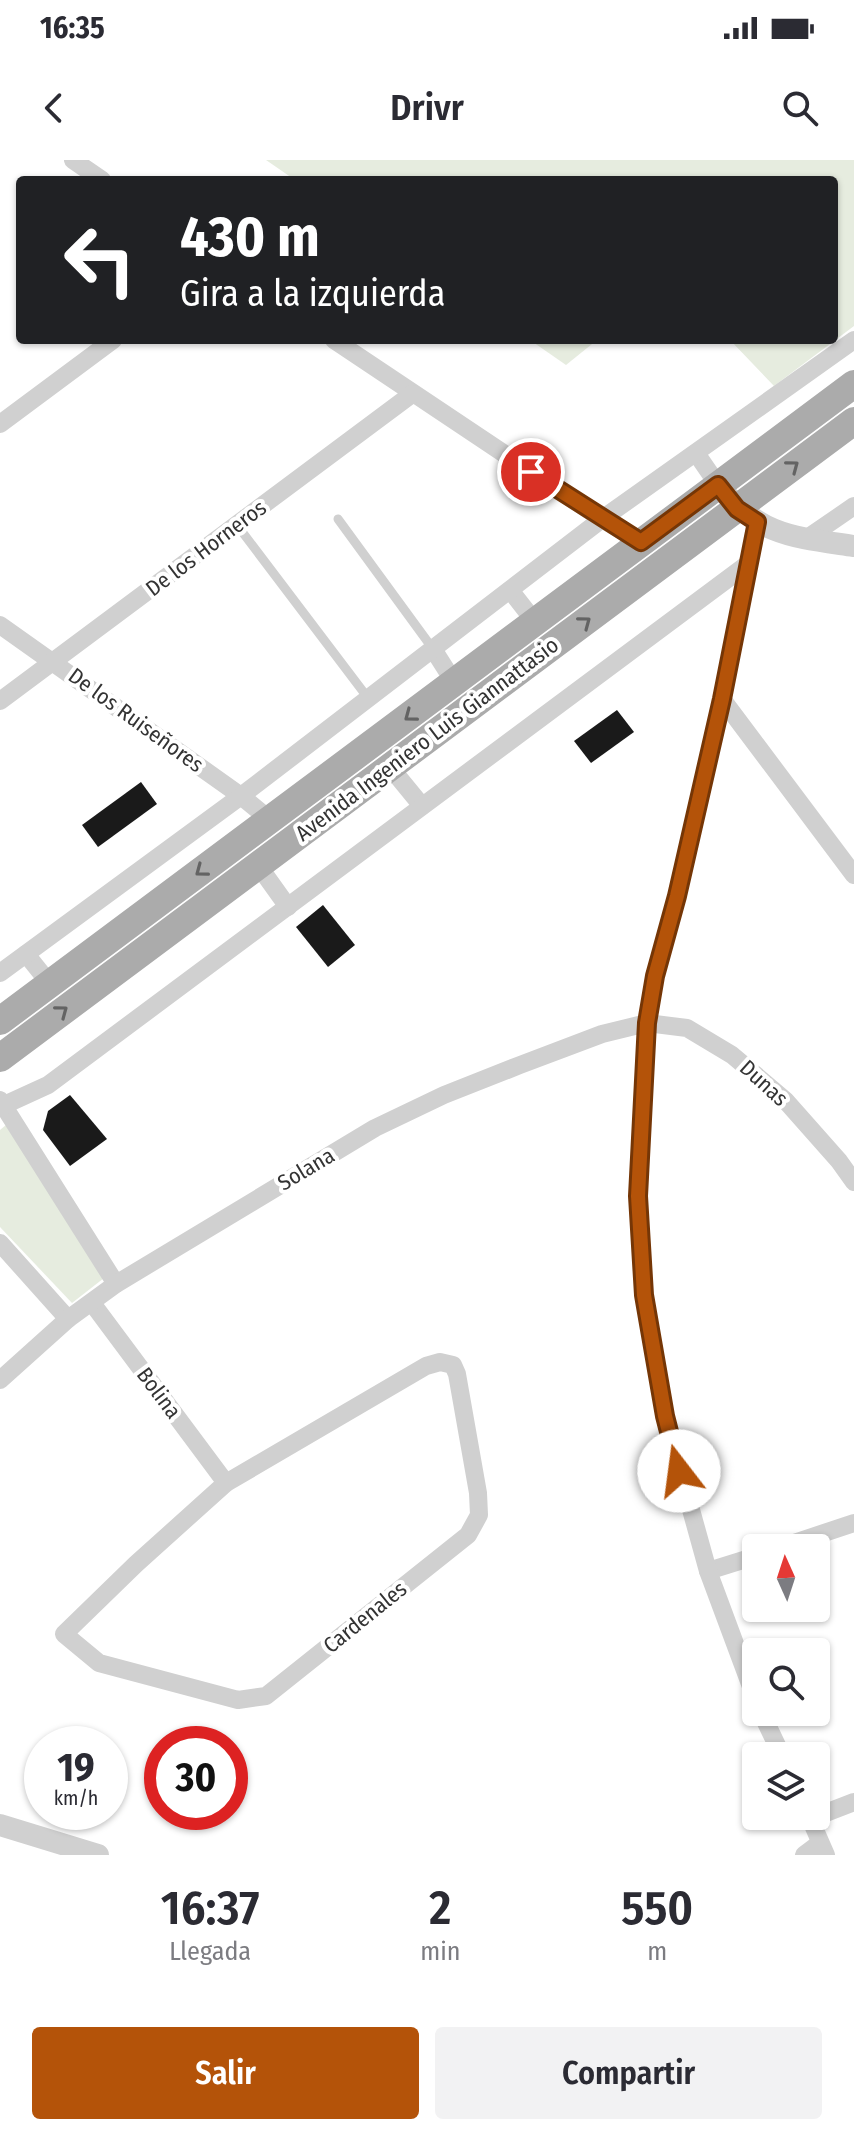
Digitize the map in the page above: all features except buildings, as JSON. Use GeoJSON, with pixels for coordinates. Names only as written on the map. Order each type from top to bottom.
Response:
{"type":"FeatureCollection","features":[{"type":"Feature","properties":{"kind":"main road","name":"Avenida Ingeniero Luis Giannattasio"},"geometry":{"type":"LineString","coordinates":[[0,1021],[854,384]]}},
{"type":"Feature","properties":{"kind":"main road","name":"Avenida Ingeniero Luis Giannattasio"},"geometry":{"type":"LineString","coordinates":[[0,1058],[390,767],[747,515],[854,421]]}},
{"type":"Feature","properties":{"kind":"street"},"geometry":{"type":"LineString","coordinates":[[73,160],[96,176]]}},
{"type":"Feature","properties":{"kind":"street"},"geometry":{"type":"LineString","coordinates":[[0,973],[241,796],[602,519],[854,340]]}},
{"type":"Feature","properties":{"kind":"street"},"geometry":{"type":"LineString","coordinates":[[0,424],[108,344]]}},
{"type":"Feature","properties":{"kind":"street"},"geometry":{"type":"LineString","coordinates":[[340,344],[641,542]]}},
{"type":"Feature","properties":{"kind":"street","name":"De los Horneros"},"geometry":{"type":"LineString","coordinates":[[0,701],[412,394]]}},
{"type":"Feature","properties":{"kind":"street"},"geometry":{"type":"LineString","coordinates":[[696,453],[718,485],[747,515],[782,535],[854,546]]}},
{"type":"Feature","properties":{"kind":"street"},"geometry":{"type":"LineString","coordinates":[[806,539],[854,506]]}},
{"type":"Feature","properties":{"kind":"street"},"geometry":{"type":"LineString","coordinates":[[742,1662],[708,1571],[665,1416],[644,1295],[638,1196],[647,1023],[655,976],[677,896],[722,699],[749,563],[747,515]]}},
{"type":"Feature","properties":{"kind":"street"},"geometry":{"type":"LineString","coordinates":[[116,1284],[1,1104],[48,1085],[749,563]]}},
{"type":"Feature","properties":{"kind":"street"},"geometry":{"type":"LineString","coordinates":[[510,590],[535,622]]}},
{"type":"Feature","properties":{"kind":"street","name":"De los Ruiseñores"},"geometry":{"type":"LineString","coordinates":[[0,625],[55,661],[270,820]]}},
{"type":"Feature","properties":{"kind":"street"},"geometry":{"type":"LineString","coordinates":[[433,649],[454,682]]}},
{"type":"Feature","properties":{"kind":"street"},"geometry":{"type":"LineString","coordinates":[[722,699],[854,875]]}},
{"type":"Feature","properties":{"kind":"street"},"geometry":{"type":"LineString","coordinates":[[390,767],[422,806]]}},
{"type":"Feature","properties":{"kind":"street"},"geometry":{"type":"LineString","coordinates":[[258,865],[288,907]]}},
{"type":"Feature","properties":{"kind":"street"},"geometry":{"type":"LineString","coordinates":[[26,954],[50,984]]}},
{"type":"Feature","properties":{"kind":"street","name":"Dunas"},"geometry":{"type":"LineString","coordinates":[[647,1023],[687,1028],[732,1055],[785,1100],[854,1182]]}},
{"type":"Feature","properties":{"kind":"street","name":"Solana"},"geometry":{"type":"LineString","coordinates":[[0,1380],[68,1319],[116,1284],[375,1128],[444,1095],[520,1065],[602,1034],[647,1023]]}},
{"type":"Feature","properties":{"kind":"street"},"geometry":{"type":"LineString","coordinates":[[0,1243],[68,1319]]}},
{"type":"Feature","properties":{"kind":"street","name":"Bolina"},"geometry":{"type":"LineString","coordinates":[[92,1303],[226,1483]]}},
{"type":"Feature","properties":{"kind":"street","name":"Cardenales"},"geometry":{"type":"LineString","coordinates":[[440,1362],[453,1365],[478,1493],[479,1515],[468,1535],[266,1696],[238,1700],[99,1663],[64,1634],[226,1483],[426,1366],[440,1362]]}},
{"type":"Feature","properties":{"kind":"street"},"geometry":{"type":"LineString","coordinates":[[821,1534],[854,1523]]}},
{"type":"Feature","properties":{"kind":"street"},"geometry":{"type":"LineString","coordinates":[[708,1571],[742,1560]]}},
{"type":"Feature","properties":{"kind":"street"},"geometry":{"type":"LineString","coordinates":[[830,1810],[854,1802]]}},
{"type":"Feature","properties":{"kind":"street"},"geometry":{"type":"LineString","coordinates":[[0,1825],[98,1855]]}},
{"type":"Feature","properties":{"kind":"street"},"geometry":{"type":"LineString","coordinates":[[804,1855],[823,1849],[815,1830]]}},
{"type":"Feature","properties":{"kind":"lane"},"geometry":{"type":"LineString","coordinates":[[338,519],[433,649]]}},
{"type":"Feature","properties":{"kind":"lane"},"geometry":{"type":"LineString","coordinates":[[237,525],[368,698]]}},
{"type":"Feature","properties":{"kind":"shaded area"},"geometry":{"type":"Polygon","coordinates":[[[266,160],[854,160],[854,326],[838,338],[838,176],[289,176],[266,160]]]}},
{"type":"Feature","properties":{"kind":"shaded area"},"geometry":{"type":"Polygon","coordinates":[[[536,344],[592,344],[566,365],[536,344]]]}},
{"type":"Feature","properties":{"kind":"shaded area"},"geometry":{"type":"Polygon","coordinates":[[[734,344],[830,344],[774,386],[734,344]]]}},
{"type":"Feature","properties":{"kind":"shaded area"},"geometry":{"type":"Polygon","coordinates":[[[6,1125],[104,1278],[72,1303],[0,1227],[0,1130],[6,1125]]]}},
{"type":"Feature","properties":{"kind":"route"},"geometry":{"type":"LineString","coordinates":[[531,472],[641,542],[718,485],[737,509],[757,522],[722,699],[677,896],[655,976],[647,1023],[638,1196],[644,1295],[665,1416],[679,1471]]}}]}
